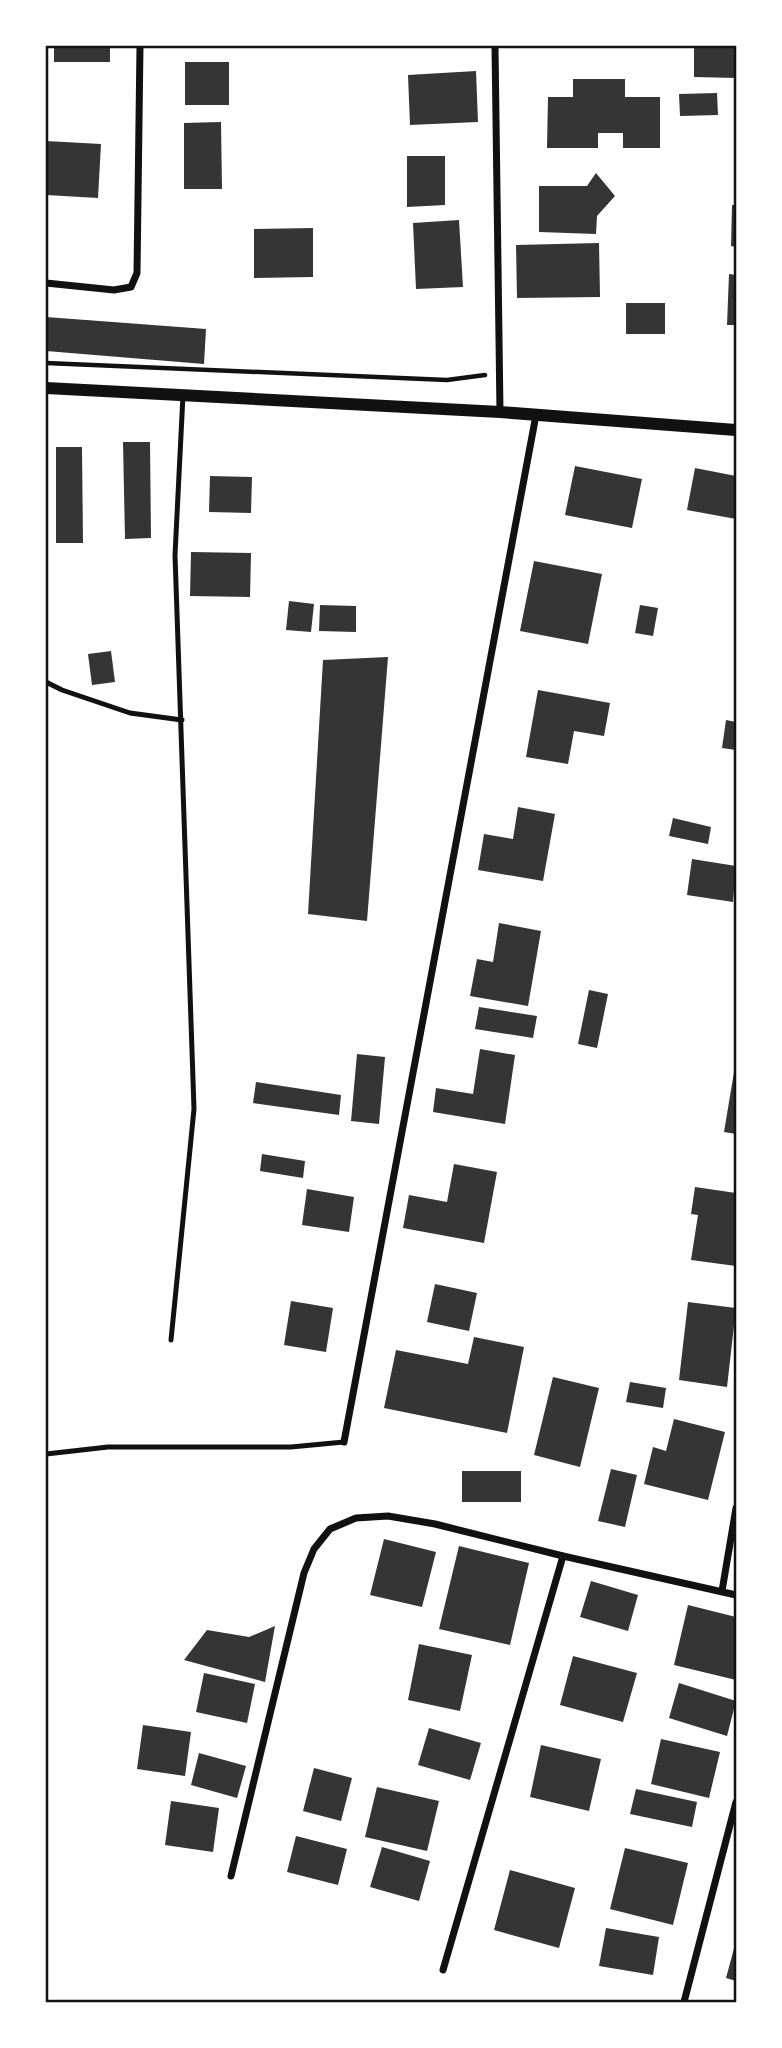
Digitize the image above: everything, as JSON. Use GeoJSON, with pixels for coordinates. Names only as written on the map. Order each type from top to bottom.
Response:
{"type":"FeatureCollection","features":[{"type":"Feature","properties":{"kind":"street"},"geometry":{"type":"LineString","coordinates":[[46,283],[114,290],[131,286],[137,273],[140,46]]}},
{"type":"Feature","properties":{"kind":"street"},"geometry":{"type":"LineString","coordinates":[[495,46],[500,412]]}},
{"type":"Feature","properties":{"kind":"street"},"geometry":{"type":"LineString","coordinates":[[46,388],[500,412],[737,430]]}},
{"type":"Feature","properties":{"kind":"street"},"geometry":{"type":"LineString","coordinates":[[344,1442],[536,415]]}},
{"type":"Feature","properties":{"kind":"street"},"geometry":{"type":"LineString","coordinates":[[722,1591],[737,1508]]}},
{"type":"Feature","properties":{"kind":"street"},"geometry":{"type":"LineString","coordinates":[[231,1877],[304,1573],[314,1549],[330,1529],[356,1518],[388,1516],[435,1524],[737,1595]]}},
{"type":"Feature","properties":{"kind":"street"},"geometry":{"type":"LineString","coordinates":[[443,1970],[563,1556]]}},
{"type":"Feature","properties":{"kind":"street"},"geometry":{"type":"LineString","coordinates":[[684,2003],[737,1802]]}},
{"type":"Feature","properties":{"kind":"lane"},"geometry":{"type":"LineString","coordinates":[[171,1340],[194,1109],[175,555],[183,395]]}},
{"type":"Feature","properties":{"kind":"lane"},"geometry":{"type":"LineString","coordinates":[[46,682],[61,690],[130,712],[181,720]]}},
{"type":"Feature","properties":{"kind":"lane"},"geometry":{"type":"LineString","coordinates":[[46,1454],[108,1447],[291,1447],[344,1442]]}},
{"type":"Feature","properties":{"kind":"path"},"geometry":{"type":"LineString","coordinates":[[46,363],[447,380],[500,373]]}},
{"type":"Feature","properties":{"kind":"building"},"geometry":{"type":"Polygon","coordinates":[[[54,46],[110,46],[110,62],[54,62],[54,46]]]}},
{"type":"Feature","properties":{"kind":"building"},"geometry":{"type":"Polygon","coordinates":[[[694,46],[736,46],[736,78],[694,77],[694,46]]]}},
{"type":"Feature","properties":{"kind":"building"},"geometry":{"type":"Polygon","coordinates":[[[185,62],[229,62],[229,105],[185,105],[185,62]]]}},
{"type":"Feature","properties":{"kind":"building"},"geometry":{"type":"Polygon","coordinates":[[[476,71],[478,122],[410,125],[408,75],[476,71]]]}},
{"type":"Feature","properties":{"kind":"building"},"geometry":{"type":"Polygon","coordinates":[[[573,79],[625,79],[625,97],[660,97],[660,148],[623,148],[623,133],[598,133],[598,148],[547,148],[548,97],[573,97],[573,79]]]}},
{"type":"Feature","properties":{"kind":"building"},"geometry":{"type":"Polygon","coordinates":[[[717,93],[718,115],[680,116],[679,94],[717,93]]]}},
{"type":"Feature","properties":{"kind":"building"},"geometry":{"type":"Polygon","coordinates":[[[221,122],[222,189],[184,189],[184,123],[221,122]]]}},
{"type":"Feature","properties":{"kind":"building"},"geometry":{"type":"Polygon","coordinates":[[[46,141],[101,144],[98,198],[46,195],[46,141]]]}},
{"type":"Feature","properties":{"kind":"building"},"geometry":{"type":"Polygon","coordinates":[[[407,156],[445,156],[445,205],[407,207],[407,156]]]}},
{"type":"Feature","properties":{"kind":"building"},"geometry":{"type":"Polygon","coordinates":[[[596,173],[615,196],[597,216],[596,234],[539,232],[539,186],[587,186],[596,173]]]}},
{"type":"Feature","properties":{"kind":"building"},"geometry":{"type":"Polygon","coordinates":[[[732,205],[736,205],[736,247],[731,246],[732,205]]]}},
{"type":"Feature","properties":{"kind":"building"},"geometry":{"type":"Polygon","coordinates":[[[459,220],[463,287],[416,289],[413,223],[459,220]]]}},
{"type":"Feature","properties":{"kind":"building"},"geometry":{"type":"Polygon","coordinates":[[[313,228],[313,277],[254,278],[254,229],[313,228]]]}},
{"type":"Feature","properties":{"kind":"building"},"geometry":{"type":"Polygon","coordinates":[[[599,243],[600,297],[517,298],[516,245],[599,243]]]}},
{"type":"Feature","properties":{"kind":"building"},"geometry":{"type":"Polygon","coordinates":[[[729,274],[736,275],[736,325],[727,325],[729,274]]]}},
{"type":"Feature","properties":{"kind":"building"},"geometry":{"type":"Polygon","coordinates":[[[626,303],[665,303],[665,334],[626,334],[626,303]]]}},
{"type":"Feature","properties":{"kind":"building"},"geometry":{"type":"Polygon","coordinates":[[[46,317],[206,329],[204,364],[46,351],[46,317]]]}},
{"type":"Feature","properties":{"kind":"building"},"geometry":{"type":"Polygon","coordinates":[[[123,442],[150,442],[151,538],[125,539],[123,442]]]}},
{"type":"Feature","properties":{"kind":"building"},"geometry":{"type":"Polygon","coordinates":[[[56,447],[82,447],[83,543],[56,543],[56,447]]]}},
{"type":"Feature","properties":{"kind":"building"},"geometry":{"type":"Polygon","coordinates":[[[575,466],[642,479],[632,528],[565,515],[575,466]]]}},
{"type":"Feature","properties":{"kind":"building"},"geometry":{"type":"Polygon","coordinates":[[[695,468],[736,476],[736,519],[687,510],[695,468]]]}},
{"type":"Feature","properties":{"kind":"building"},"geometry":{"type":"Polygon","coordinates":[[[210,476],[252,477],[251,513],[209,512],[210,476]]]}},
{"type":"Feature","properties":{"kind":"building"},"geometry":{"type":"Polygon","coordinates":[[[191,552],[251,553],[250,597],[190,596],[191,552]]]}},
{"type":"Feature","properties":{"kind":"building"},"geometry":{"type":"Polygon","coordinates":[[[534,561],[602,574],[588,644],[520,631],[534,561]]]}},
{"type":"Feature","properties":{"kind":"building"},"geometry":{"type":"Polygon","coordinates":[[[289,601],[314,604],[311,632],[286,630],[289,601]]]}},
{"type":"Feature","properties":{"kind":"building"},"geometry":{"type":"Polygon","coordinates":[[[320,605],[356,606],[356,632],[319,631],[320,605]]]}},
{"type":"Feature","properties":{"kind":"building"},"geometry":{"type":"Polygon","coordinates":[[[640,605],[658,608],[653,636],[635,633],[640,605]]]}},
{"type":"Feature","properties":{"kind":"building"},"geometry":{"type":"Polygon","coordinates":[[[111,651],[115,682],[92,685],[88,654],[111,651]]]}},
{"type":"Feature","properties":{"kind":"building"},"geometry":{"type":"Polygon","coordinates":[[[388,657],[367,921],[308,914],[323,660],[388,657]]]}},
{"type":"Feature","properties":{"kind":"building"},"geometry":{"type":"Polygon","coordinates":[[[538,690],[610,703],[604,736],[574,731],[568,764],[526,757],[538,690]]]}},
{"type":"Feature","properties":{"kind":"building"},"geometry":{"type":"Polygon","coordinates":[[[726,720],[736,722],[736,750],[722,748],[726,720]]]}},
{"type":"Feature","properties":{"kind":"building"},"geometry":{"type":"Polygon","coordinates":[[[518,807],[555,814],[543,881],[478,870],[484,834],[513,839],[518,807]]]}},
{"type":"Feature","properties":{"kind":"building"},"geometry":{"type":"Polygon","coordinates":[[[673,818],[711,827],[708,844],[669,836],[673,818]]]}},
{"type":"Feature","properties":{"kind":"building"},"geometry":{"type":"Polygon","coordinates":[[[692,859],[736,866],[733,902],[687,895],[692,859]]]}},
{"type":"Feature","properties":{"kind":"building"},"geometry":{"type":"Polygon","coordinates":[[[499,923],[541,931],[528,1006],[470,996],[477,959],[493,962],[499,923]]]}},
{"type":"Feature","properties":{"kind":"building"},"geometry":{"type":"Polygon","coordinates":[[[589,990],[608,994],[597,1048],[578,1044],[589,990]]]}},
{"type":"Feature","properties":{"kind":"building"},"geometry":{"type":"Polygon","coordinates":[[[479,1007],[537,1016],[533,1038],[475,1029],[479,1007]]]}},
{"type":"Feature","properties":{"kind":"building"},"geometry":{"type":"Polygon","coordinates":[[[480,1049],[515,1055],[505,1124],[433,1112],[436,1088],[473,1094],[480,1049]]]}},
{"type":"Feature","properties":{"kind":"building"},"geometry":{"type":"Polygon","coordinates":[[[357,1054],[385,1057],[379,1124],[351,1121],[357,1054]]]}},
{"type":"Feature","properties":{"kind":"building"},"geometry":{"type":"Polygon","coordinates":[[[736,1066],[736,1134],[724,1132],[736,1066]]]}},
{"type":"Feature","properties":{"kind":"building"},"geometry":{"type":"Polygon","coordinates":[[[256,1082],[341,1095],[339,1115],[253,1103],[256,1082]]]}},
{"type":"Feature","properties":{"kind":"building"},"geometry":{"type":"Polygon","coordinates":[[[262,1154],[305,1161],[303,1178],[260,1171],[262,1154]]]}},
{"type":"Feature","properties":{"kind":"building"},"geometry":{"type":"Polygon","coordinates":[[[454,1164],[497,1172],[484,1243],[403,1228],[409,1195],[447,1202],[454,1164]]]}},
{"type":"Feature","properties":{"kind":"building"},"geometry":{"type":"Polygon","coordinates":[[[695,1187],[736,1193],[736,1266],[691,1260],[698,1215],[691,1214],[695,1187]]]}},
{"type":"Feature","properties":{"kind":"building"},"geometry":{"type":"Polygon","coordinates":[[[307,1189],[354,1197],[349,1232],[302,1225],[307,1189]]]}},
{"type":"Feature","properties":{"kind":"building"},"geometry":{"type":"Polygon","coordinates":[[[435,1284],[477,1293],[469,1331],[427,1322],[435,1284]]]}},
{"type":"Feature","properties":{"kind":"building"},"geometry":{"type":"Polygon","coordinates":[[[291,1301],[333,1308],[326,1352],[284,1345],[291,1301]]]}},
{"type":"Feature","properties":{"kind":"building"},"geometry":{"type":"Polygon","coordinates":[[[688,1302],[736,1308],[727,1387],[679,1380],[688,1302]]]}},
{"type":"Feature","properties":{"kind":"building"},"geometry":{"type":"Polygon","coordinates":[[[474,1337],[524,1347],[507,1433],[384,1408],[396,1350],[468,1364],[474,1337]]]}},
{"type":"Feature","properties":{"kind":"building"},"geometry":{"type":"Polygon","coordinates":[[[553,1377],[599,1388],[580,1467],[534,1455],[553,1377]]]}},
{"type":"Feature","properties":{"kind":"building"},"geometry":{"type":"Polygon","coordinates":[[[630,1382],[666,1388],[663,1408],[626,1402],[630,1382]]]}},
{"type":"Feature","properties":{"kind":"building"},"geometry":{"type":"Polygon","coordinates":[[[674,1419],[725,1432],[708,1500],[644,1484],[653,1447],[666,1451],[674,1419]]]}},
{"type":"Feature","properties":{"kind":"building"},"geometry":{"type":"Polygon","coordinates":[[[611,1469],[637,1475],[625,1527],[598,1521],[611,1469]]]}},
{"type":"Feature","properties":{"kind":"building"},"geometry":{"type":"Polygon","coordinates":[[[462,1471],[521,1471],[521,1502],[462,1502],[462,1471]]]}},
{"type":"Feature","properties":{"kind":"building"},"geometry":{"type":"Polygon","coordinates":[[[384,1539],[436,1552],[422,1607],[370,1595],[384,1539]]]}},
{"type":"Feature","properties":{"kind":"building"},"geometry":{"type":"Polygon","coordinates":[[[459,1546],[529,1563],[510,1645],[439,1629],[459,1546]]]}},
{"type":"Feature","properties":{"kind":"building"},"geometry":{"type":"Polygon","coordinates":[[[591,1581],[638,1595],[628,1631],[580,1617],[591,1581]]]}},
{"type":"Feature","properties":{"kind":"building"},"geometry":{"type":"Polygon","coordinates":[[[688,1605],[736,1617],[736,1680],[674,1665],[688,1605]]]}},
{"type":"Feature","properties":{"kind":"building"},"geometry":{"type":"Polygon","coordinates":[[[275,1626],[265,1682],[184,1660],[207,1630],[249,1637],[275,1626]]]}},
{"type":"Feature","properties":{"kind":"building"},"geometry":{"type":"Polygon","coordinates":[[[419,1644],[472,1655],[460,1711],[408,1700],[419,1644]]]}},
{"type":"Feature","properties":{"kind":"building"},"geometry":{"type":"Polygon","coordinates":[[[573,1656],[637,1673],[623,1722],[560,1705],[573,1656]]]}},
{"type":"Feature","properties":{"kind":"building"},"geometry":{"type":"Polygon","coordinates":[[[204,1673],[255,1684],[247,1723],[196,1712],[204,1673]]]}},
{"type":"Feature","properties":{"kind":"building"},"geometry":{"type":"Polygon","coordinates":[[[679,1683],[736,1701],[727,1736],[669,1718],[679,1683]]]}},
{"type":"Feature","properties":{"kind":"building"},"geometry":{"type":"Polygon","coordinates":[[[143,1725],[191,1732],[185,1776],[137,1769],[143,1725]]]}},
{"type":"Feature","properties":{"kind":"building"},"geometry":{"type":"Polygon","coordinates":[[[429,1728],[481,1743],[470,1780],[418,1765],[429,1728]]]}},
{"type":"Feature","properties":{"kind":"building"},"geometry":{"type":"Polygon","coordinates":[[[661,1739],[720,1752],[709,1798],[651,1784],[661,1739]]]}},
{"type":"Feature","properties":{"kind":"building"},"geometry":{"type":"Polygon","coordinates":[[[541,1745],[601,1759],[589,1811],[530,1797],[541,1745]]]}},
{"type":"Feature","properties":{"kind":"building"},"geometry":{"type":"Polygon","coordinates":[[[199,1753],[246,1766],[237,1798],[191,1785],[199,1753]]]}},
{"type":"Feature","properties":{"kind":"building"},"geometry":{"type":"Polygon","coordinates":[[[314,1768],[352,1778],[341,1821],[303,1811],[314,1768]]]}},
{"type":"Feature","properties":{"kind":"building"},"geometry":{"type":"Polygon","coordinates":[[[377,1787],[439,1801],[427,1851],[365,1837],[377,1787]]]}},
{"type":"Feature","properties":{"kind":"building"},"geometry":{"type":"Polygon","coordinates":[[[636,1789],[697,1802],[692,1827],[630,1814],[636,1789]]]}},
{"type":"Feature","properties":{"kind":"building"},"geometry":{"type":"Polygon","coordinates":[[[171,1801],[219,1808],[213,1852],[165,1845],[171,1801]]]}},
{"type":"Feature","properties":{"kind":"building"},"geometry":{"type":"Polygon","coordinates":[[[296,1836],[347,1849],[338,1885],[287,1872],[296,1836]]]}},
{"type":"Feature","properties":{"kind":"building"},"geometry":{"type":"Polygon","coordinates":[[[382,1847],[430,1861],[419,1901],[370,1887],[382,1847]]]}},
{"type":"Feature","properties":{"kind":"building"},"geometry":{"type":"Polygon","coordinates":[[[625,1848],[688,1863],[673,1925],[610,1909],[625,1848]]]}},
{"type":"Feature","properties":{"kind":"building"},"geometry":{"type":"Polygon","coordinates":[[[510,1870],[575,1888],[559,1948],[494,1930],[510,1870]]]}},
{"type":"Feature","properties":{"kind":"building"},"geometry":{"type":"Polygon","coordinates":[[[606,1928],[659,1937],[653,1975],[599,1966],[606,1928]]]}},
{"type":"Feature","properties":{"kind":"building"},"geometry":{"type":"Polygon","coordinates":[[[736,1941],[736,1981],[726,1978],[736,1941]]]}}]}
